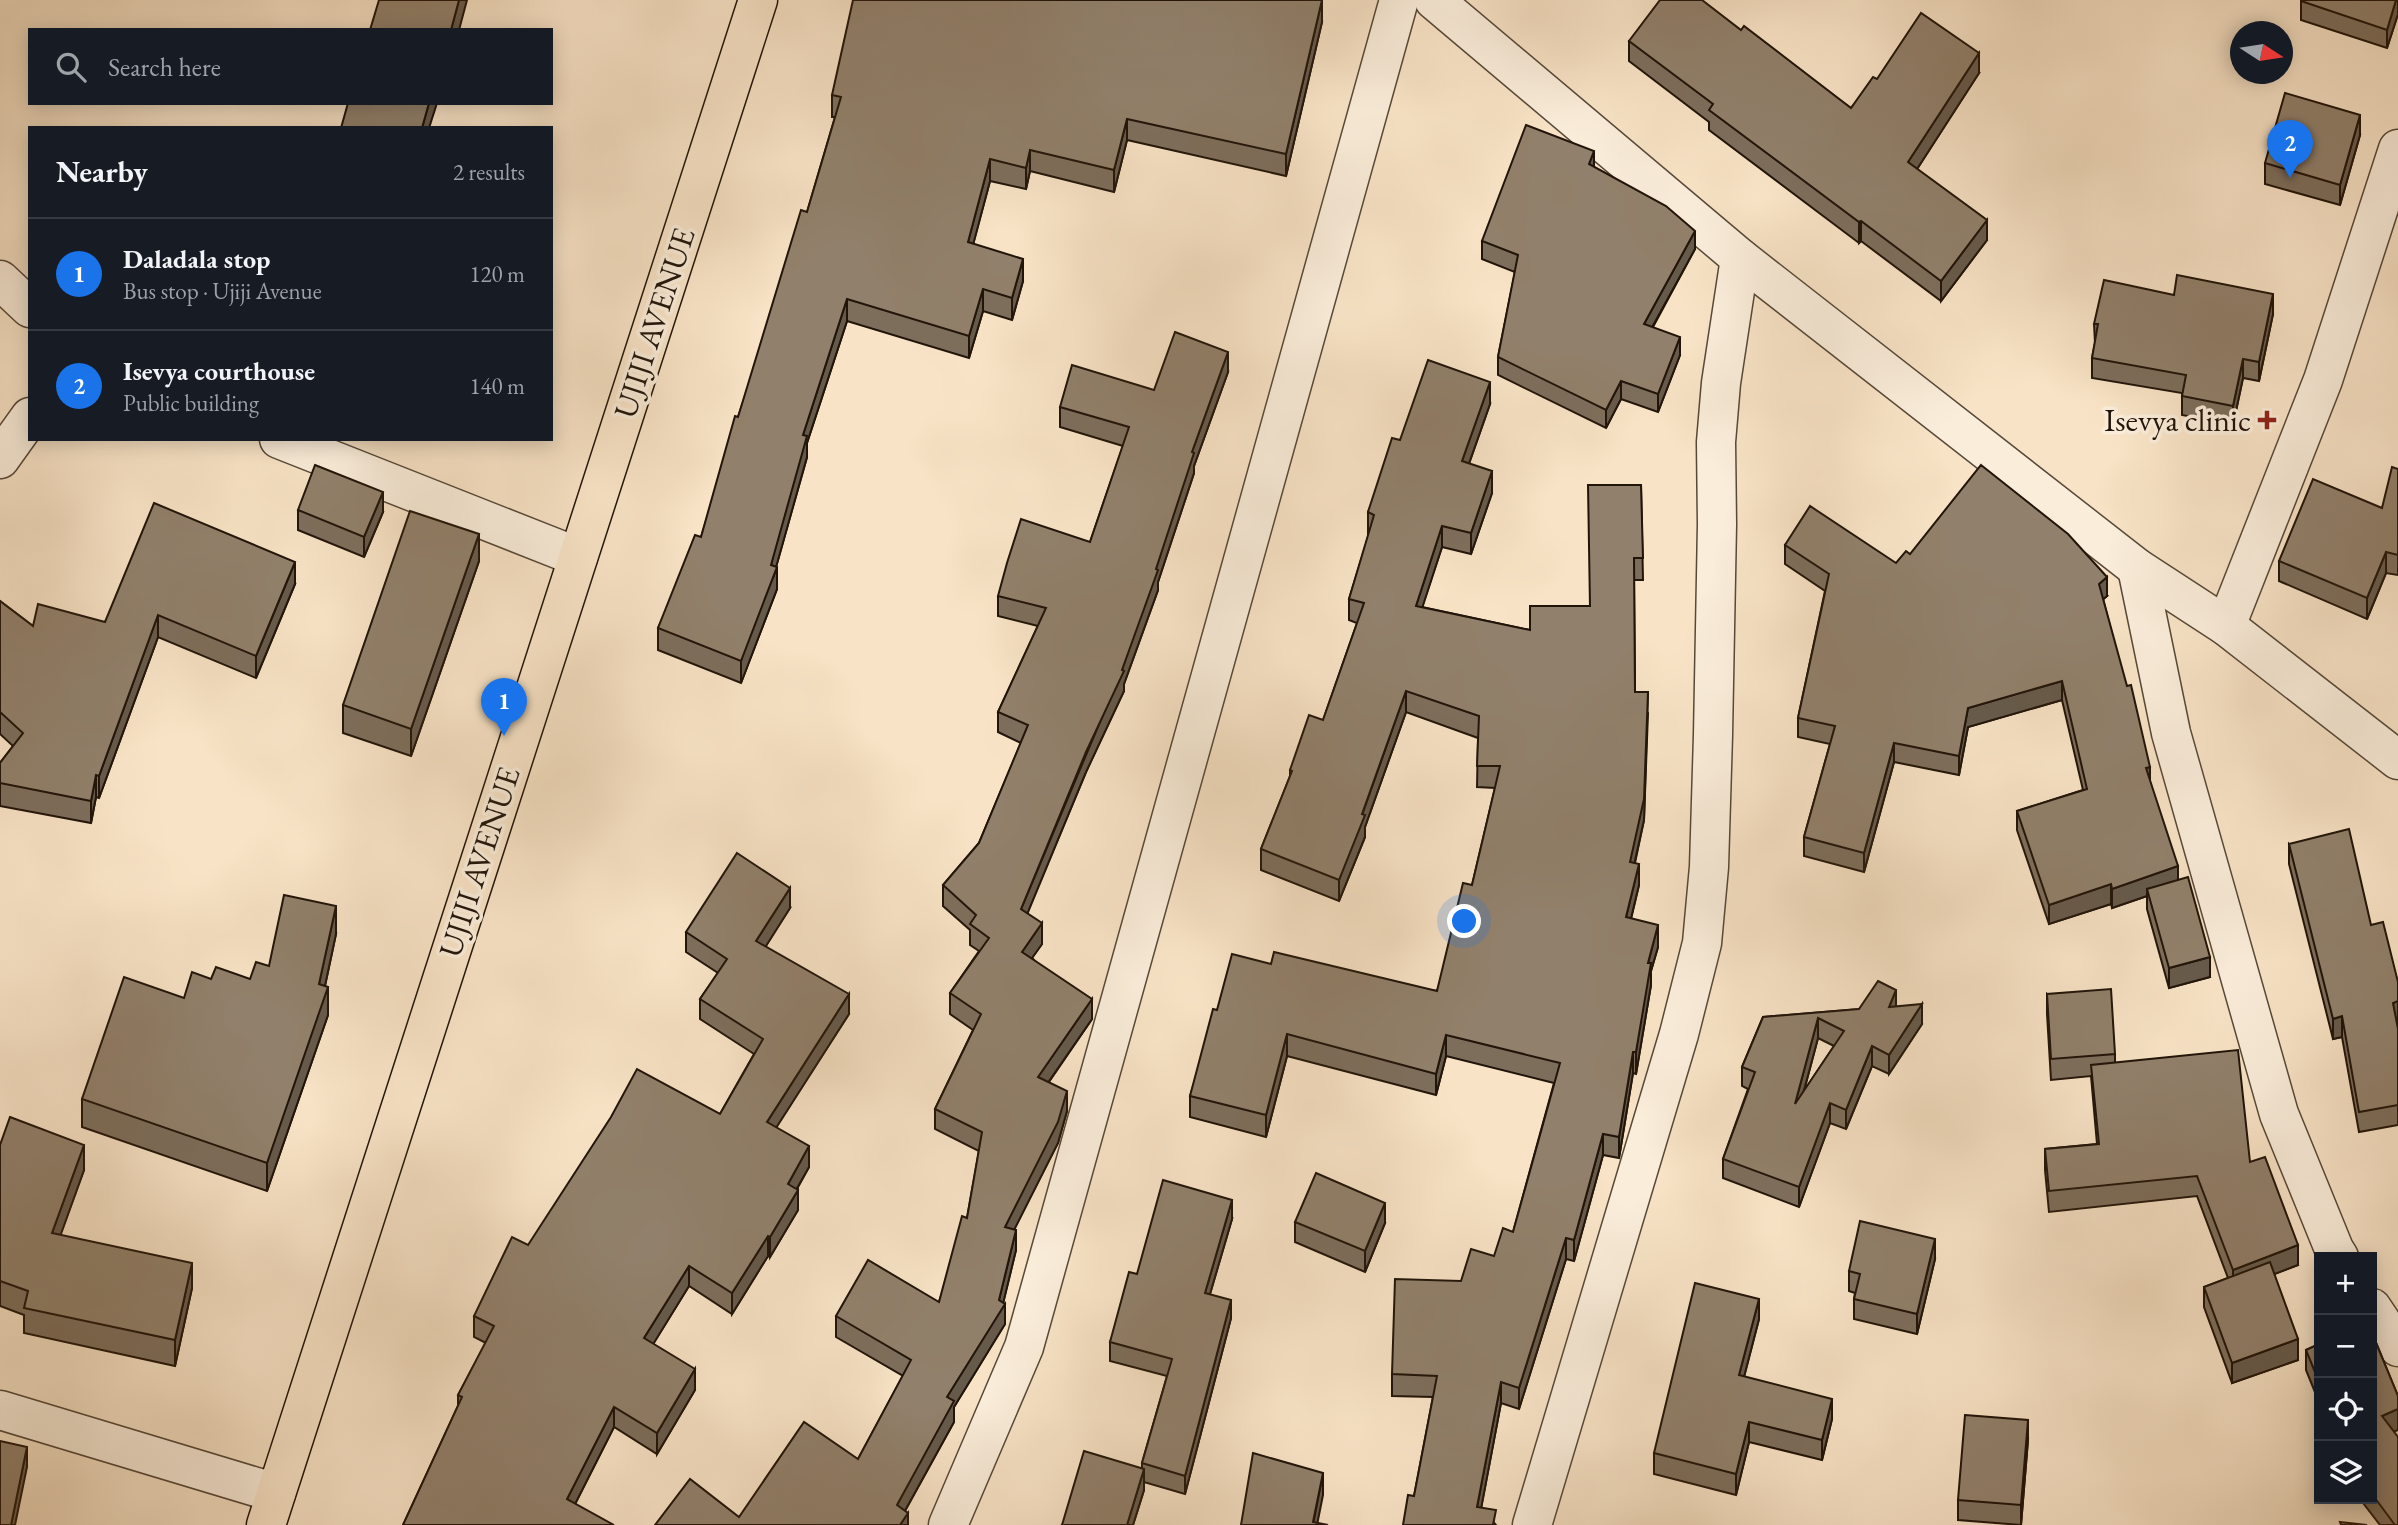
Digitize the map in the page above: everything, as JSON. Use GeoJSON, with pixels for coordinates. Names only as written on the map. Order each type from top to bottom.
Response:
{"type":"FeatureCollection","features":[{"type":"Feature","properties":{"kind":"highway","name":"UJIJI AVENUE"},"geometry":{"type":"LineString","coordinates":[[271,1509],[578,557],[750,2]]}},
{"type":"Feature","properties":{"kind":"street"},"geometry":{"type":"LineString","coordinates":[[948,1525],[1024,1347],[1399,0]]}},
{"type":"Feature","properties":{"kind":"street"},"geometry":{"type":"LineString","coordinates":[[1434,0],[1740,258],[2137,568],[2226,626],[2398,760]]}},
{"type":"Feature","properties":{"kind":"street"},"geometry":{"type":"LineString","coordinates":[[2226,626],[2323,380],[2398,149]]}},
{"type":"Feature","properties":{"kind":"street"},"geometry":{"type":"LineString","coordinates":[[1540,1523],[1679,1034],[1702,943],[1709,867],[1712,761],[1716,442],[1721,383],[1740,258]]}},
{"type":"Feature","properties":{"kind":"street"},"geometry":{"type":"LineString","coordinates":[[0,280],[28,306]]}},
{"type":"Feature","properties":{"kind":"street"},"geometry":{"type":"LineString","coordinates":[[0,459],[28,420]]}},
{"type":"Feature","properties":{"kind":"street"},"geometry":{"type":"LineString","coordinates":[[284,441],[578,557]]}},
{"type":"Feature","properties":{"kind":"street"},"geometry":{"type":"LineString","coordinates":[[2137,568],[2172,733],[2279,1114],[2336,1252]]}},
{"type":"Feature","properties":{"kind":"street"},"geometry":{"type":"LineString","coordinates":[[2377,1315],[2398,1347]]}},
{"type":"Feature","properties":{"kind":"street"},"geometry":{"type":"LineString","coordinates":[[0,1410],[271,1509]]}},
{"type":"Feature","properties":{"kind":"building"},"geometry":{"type":"Polygon","coordinates":[[[379,0],[459,0],[452,28],[371,28],[379,0]]]}},
{"type":"Feature","properties":{"kind":"building"},"geometry":{"type":"Polygon","coordinates":[[[853,0],[1322,0],[1286,154],[1127,119],[1114,170],[1030,150],[1026,168],[990,159],[968,242],[1023,259],[1012,298],[983,289],[969,336],[847,299],[803,435],[807,436],[771,565],[777,567],[741,661],[658,628],[695,535],[701,537],[735,416],[738,417],[801,210],[807,212],[841,97],[832,95],[853,0]]]}},
{"type":"Feature","properties":{"kind":"building"},"geometry":{"type":"Polygon","coordinates":[[[1660,0],[1702,0],[1741,30],[1744,26],[1851,108],[1873,77],[1877,79],[1921,13],[1979,53],[1908,162],[1987,220],[1941,281],[1709,110],[1713,104],[1629,41],[1660,0]]]}},
{"type":"Feature","properties":{"kind":"building"},"geometry":{"type":"Polygon","coordinates":[[[2301,0],[2396,0],[2387,30],[2301,0]]]}},
{"type":"Feature","properties":{"kind":"building"},"geometry":{"type":"Polygon","coordinates":[[[2285,93],[2360,115],[2340,185],[2265,163],[2285,93]]]}},
{"type":"Feature","properties":{"kind":"building"},"geometry":{"type":"Polygon","coordinates":[[[347,105],[428,105],[423,126],[342,126],[347,105]]]}},
{"type":"Feature","properties":{"kind":"building"},"geometry":{"type":"Polygon","coordinates":[[[1526,125],[1594,151],[1589,164],[1666,206],[1695,231],[1644,324],[1680,337],[1658,394],[1621,381],[1606,410],[1498,357],[1518,255],[1482,241],[1526,125]]]}},
{"type":"Feature","properties":{"kind":"building"},"geometry":{"type":"Polygon","coordinates":[[[2177,275],[2273,294],[2259,362],[2243,359],[2233,406],[2182,396],[2186,375],[2092,358],[2098,324],[2094,324],[2104,280],[2174,295],[2177,275]]]}},
{"type":"Feature","properties":{"kind":"building"},"geometry":{"type":"Polygon","coordinates":[[[1175,332],[1228,352],[1192,452],[1194,453],[1156,569],[1158,570],[1122,670],[1124,671],[1086,752],[1021,909],[1042,923],[1022,952],[1092,999],[1038,1077],[1067,1091],[1058,1122],[1005,1227],[1016,1230],[999,1300],[1005,1304],[947,1397],[954,1401],[897,1505],[908,1513],[900,1525],[655,1525],[690,1479],[739,1517],[804,1422],[858,1459],[911,1360],[836,1316],[868,1260],[939,1302],[962,1216],[967,1218],[982,1132],[935,1109],[981,1014],[950,993],[989,938],[970,924],[976,915],[943,885],[979,843],[1028,725],[998,712],[1046,608],[998,596],[1021,519],[1090,542],[1129,427],[1060,407],[1072,365],[1154,390],[1175,332]]]}},
{"type":"Feature","properties":{"kind":"building"},"geometry":{"type":"Polygon","coordinates":[[[1428,360],[1490,382],[1462,461],[1492,471],[1471,533],[1442,526],[1416,606],[1530,630],[1530,606],[1590,606],[1588,485],[1641,485],[1643,558],[1634,558],[1635,692],[1648,692],[1644,799],[1630,862],[1639,864],[1626,917],[1658,925],[1648,963],[1651,963],[1619,1137],[1603,1134],[1574,1240],[1566,1238],[1519,1388],[1501,1382],[1477,1507],[1496,1510],[1493,1525],[1403,1525],[1408,1495],[1414,1496],[1437,1376],[1392,1374],[1395,1279],[1461,1281],[1471,1249],[1494,1256],[1503,1228],[1513,1232],[1560,1063],[1446,1035],[1436,1074],[1287,1034],[1266,1115],[1190,1096],[1213,1009],[1217,1010],[1232,954],[1271,964],[1274,952],[1437,991],[1463,883],[1472,885],[1500,766],[1477,766],[1479,716],[1406,691],[1362,814],[1365,815],[1339,880],[1261,849],[1292,771],[1290,770],[1309,715],[1323,720],[1364,603],[1349,599],[1374,515],[1368,512],[1392,438],[1400,440],[1428,360]]]}},
{"type":"Feature","properties":{"kind":"building"},"geometry":{"type":"Polygon","coordinates":[[[315,465],[383,492],[364,537],[298,510],[315,465]]]}},
{"type":"Feature","properties":{"kind":"building"},"geometry":{"type":"Polygon","coordinates":[[[1981,465],[2068,534],[2107,577],[2099,584],[2127,686],[2131,685],[2150,767],[2146,768],[2178,866],[2112,889],[2111,884],[2049,905],[2017,811],[2087,789],[2062,681],[1968,708],[1959,756],[1894,743],[1864,853],[1804,837],[1835,726],[1798,718],[1829,574],[1785,545],[1810,506],[1896,563],[1906,551],[1910,554],[1981,465]]]}},
{"type":"Feature","properties":{"kind":"building"},"geometry":{"type":"Polygon","coordinates":[[[2392,467],[2398,469],[2398,555],[2386,552],[2367,598],[2279,561],[2313,479],[2382,508],[2392,467]]]}},
{"type":"Feature","properties":{"kind":"building"},"geometry":{"type":"Polygon","coordinates":[[[154,503],[295,562],[256,656],[158,615],[99,776],[96,775],[91,801],[0,783],[0,763],[23,733],[0,712],[0,601],[33,626],[38,604],[105,622],[154,503]]]}},
{"type":"Feature","properties":{"kind":"building"},"geometry":{"type":"Polygon","coordinates":[[[410,511],[479,534],[411,729],[343,705],[410,511]]]}},
{"type":"Feature","properties":{"kind":"building"},"geometry":{"type":"Polygon","coordinates":[[[2349,829],[2371,925],[2383,922],[2398,982],[2398,1001],[2393,1003],[2398,1029],[2398,1105],[2359,1112],[2342,1016],[2333,1019],[2289,844],[2349,829]]]}},
{"type":"Feature","properties":{"kind":"building"},"geometry":{"type":"Polygon","coordinates":[[[737,853],[790,888],[756,941],[849,994],[767,1122],[809,1146],[788,1184],[798,1190],[732,1293],[689,1266],[644,1338],[695,1369],[657,1433],[614,1407],[567,1499],[614,1525],[403,1525],[462,1397],[458,1395],[494,1326],[474,1316],[512,1237],[528,1245],[611,1117],[637,1069],[720,1114],[763,1039],[700,999],[727,959],[686,932],[737,853]]]}},
{"type":"Feature","properties":{"kind":"building"},"geometry":{"type":"Polygon","coordinates":[[[2188,877],[2210,957],[2169,968],[2147,889],[2188,877]]]}},
{"type":"Feature","properties":{"kind":"building"},"geometry":{"type":"Polygon","coordinates":[[[284,895],[336,906],[319,984],[328,987],[267,1163],[82,1099],[124,977],[184,998],[192,972],[211,979],[216,967],[250,979],[256,962],[269,966],[284,895]]]}},
{"type":"Feature","properties":{"kind":"building"},"geometry":{"type":"Polygon","coordinates":[[[1878,981],[1896,990],[1889,1007],[1922,1004],[1889,1055],[1872,1046],[1846,1110],[1830,1103],[1799,1187],[1723,1159],[1755,1072],[1742,1067],[1763,1017],[1859,1009],[1878,981]],[[1818,1018],[1795,1104],[1844,1031],[1818,1018]]]}},
{"type":"Feature","properties":{"kind":"building"},"geometry":{"type":"Polygon","coordinates":[[[2111,989],[2115,1054],[2051,1059],[2047,994],[2111,989]]]}},
{"type":"Feature","properties":{"kind":"building"},"geometry":{"type":"Polygon","coordinates":[[[2238,1050],[2250,1162],[2265,1157],[2298,1245],[2233,1270],[2197,1176],[2049,1191],[2045,1149],[2099,1144],[2091,1065],[2238,1050]]]}},
{"type":"Feature","properties":{"kind":"building"},"geometry":{"type":"Polygon","coordinates":[[[10,1117],[84,1145],[52,1233],[192,1263],[175,1340],[24,1308],[28,1291],[0,1281],[0,1145],[10,1117]]]}},
{"type":"Feature","properties":{"kind":"building"},"geometry":{"type":"Polygon","coordinates":[[[1316,1173],[1385,1203],[1365,1251],[1295,1222],[1316,1173]]]}},
{"type":"Feature","properties":{"kind":"building"},"geometry":{"type":"Polygon","coordinates":[[[1163,1180],[1232,1200],[1205,1293],[1231,1300],[1185,1476],[1142,1463],[1172,1359],[1110,1342],[1129,1272],[1137,1274],[1163,1180]]]}},
{"type":"Feature","properties":{"kind":"building"},"geometry":{"type":"Polygon","coordinates":[[[1860,1221],[1935,1239],[1917,1314],[1854,1299],[1860,1274],[1849,1271],[1860,1221]]]}},
{"type":"Feature","properties":{"kind":"building"},"geometry":{"type":"Polygon","coordinates":[[[2270,1262],[2298,1339],[2232,1363],[2204,1287],[2270,1262]]]}},
{"type":"Feature","properties":{"kind":"building"},"geometry":{"type":"Polygon","coordinates":[[[1695,1283],[1759,1299],[1739,1375],[1832,1399],[1822,1440],[1749,1422],[1736,1474],[1654,1453],[1695,1283]]]}},
{"type":"Feature","properties":{"kind":"building"},"geometry":{"type":"Polygon","coordinates":[[[2377,1345],[2398,1396],[2398,1409],[2382,1416],[2398,1437],[2398,1525],[2395,1525],[2377,1501],[2377,1345]]]}},
{"type":"Feature","properties":{"kind":"building"},"geometry":{"type":"Polygon","coordinates":[[[2314,1346],[2314,1370],[2306,1350],[2314,1346]]]}},
{"type":"Feature","properties":{"kind":"building"},"geometry":{"type":"Polygon","coordinates":[[[1965,1415],[2028,1420],[2021,1505],[1958,1500],[1965,1415]]]}},
{"type":"Feature","properties":{"kind":"building"},"geometry":{"type":"Polygon","coordinates":[[[0,1441],[27,1447],[11,1525],[0,1525],[0,1441]]]}},
{"type":"Feature","properties":{"kind":"building"},"geometry":{"type":"Polygon","coordinates":[[[1084,1451],[1144,1469],[1127,1525],[1062,1525],[1084,1451]]]}},
{"type":"Feature","properties":{"kind":"building"},"geometry":{"type":"Polygon","coordinates":[[[1253,1453],[1323,1473],[1313,1522],[1328,1525],[1241,1525],[1253,1453]]]}},
{"type":"Feature","properties":{"kind":"building"},"geometry":{"type":"Polygon","coordinates":[[[2340,1522],[2367,1525],[2341,1525],[2340,1522]]]}},
{"type":"Feature","properties":{"kind":"place","name":"Isevya courthouse"},"geometry":{"type":"Point","coordinates":[2290,178]}},
{"type":"Feature","properties":{"kind":"place","name":"Isevya clinic"},"geometry":{"type":"Point","coordinates":[2267,420]}},
{"type":"Feature","properties":{"kind":"place","name":"Daladala stop"},"geometry":{"type":"Point","coordinates":[504,736]}}]}
